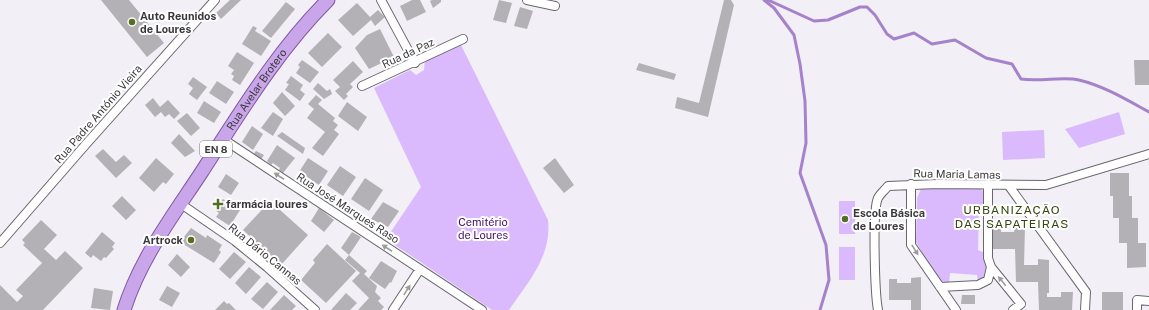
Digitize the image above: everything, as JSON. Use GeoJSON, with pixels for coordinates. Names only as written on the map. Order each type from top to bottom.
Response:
{"type":"FeatureCollection","features":[{"type":"Feature","properties":{"kind":"main road","name":"Rua Avelar Brotero"},"geometry":{"type":"LineString","coordinates":[[124,310],[132,286],[147,255],[223,139],[287,46],[328,0]]}},
{"type":"Feature","properties":{"kind":"street","name":"Rua Padre António Vieira"},"geometry":{"type":"LineString","coordinates":[[0,243],[215,0]]}},
{"type":"Feature","properties":{"kind":"street"},"geometry":{"type":"LineString","coordinates":[[381,0],[415,62]]}},
{"type":"Feature","properties":{"kind":"street"},"geometry":{"type":"LineString","coordinates":[[527,0],[555,6]]}},
{"type":"Feature","properties":{"kind":"street","name":"Rua da Paz"},"geometry":{"type":"LineString","coordinates":[[362,86],[463,39]]}},
{"type":"Feature","properties":{"kind":"street","name":"Rua José Marques Raso"},"geometry":{"type":"LineString","coordinates":[[223,139],[482,310]]}},
{"type":"Feature","properties":{"kind":"street","name":"Rua Maria Lamas"},"geometry":{"type":"LineString","coordinates":[[878,310],[876,293],[875,216],[878,198],[888,186],[911,184],[988,184],[1009,186],[1046,185],[1149,154]]}},
{"type":"Feature","properties":{"kind":"street"},"geometry":{"type":"LineString","coordinates":[[911,184],[911,245],[956,310]]}},
{"type":"Feature","properties":{"kind":"street"},"geometry":{"type":"LineString","coordinates":[[988,184],[988,258],[991,267],[1023,307],[1014,310]]}},
{"type":"Feature","properties":{"kind":"street"},"geometry":{"type":"LineString","coordinates":[[1009,186],[1086,292],[1085,310]]}},
{"type":"Feature","properties":{"kind":"street","name":"Rua Dário Cannas"},"geometry":{"type":"LineString","coordinates":[[181,204],[235,241],[267,266],[314,310]]}},
{"type":"Feature","properties":{"kind":"street"},"geometry":{"type":"LineString","coordinates":[[940,287],[978,285],[988,280],[991,267]]}},
{"type":"Feature","properties":{"kind":"street"},"geometry":{"type":"LineString","coordinates":[[393,310],[420,269]]}},
{"type":"Feature","properties":{"kind":"street"},"geometry":{"type":"LineString","coordinates":[[1137,310],[1137,300],[1149,301]]}},
{"type":"Feature","properties":{"kind":"green space","name":"Cemitério de Loures"},"geometry":{"type":"Polygon","coordinates":[[[461,45],[548,220],[548,233],[542,257],[531,279],[509,310],[492,310],[386,239],[421,187],[374,88],[410,70],[416,75],[424,70],[425,59],[461,45]]]}},
{"type":"Feature","properties":{"kind":"green space"},"geometry":{"type":"Polygon","coordinates":[[[1119,112],[1125,134],[1079,148],[1065,129],[1119,112]]]}},
{"type":"Feature","properties":{"kind":"green space"},"geometry":{"type":"Polygon","coordinates":[[[1044,130],[1045,158],[1003,160],[1002,132],[1044,130]]]}},
{"type":"Feature","properties":{"kind":"green space"},"geometry":{"type":"Polygon","coordinates":[[[921,189],[981,189],[984,192],[985,204],[979,206],[978,250],[985,253],[988,269],[983,280],[978,282],[977,275],[950,273],[949,283],[938,280],[916,242],[917,198],[921,189]]]}},
{"type":"Feature","properties":{"kind":"green space"},"geometry":{"type":"Polygon","coordinates":[[[839,201],[855,201],[855,234],[839,234],[839,201]]]}},
{"type":"Feature","properties":{"kind":"green space"},"geometry":{"type":"Polygon","coordinates":[[[839,247],[855,247],[855,280],[839,280],[839,247]]]}},
{"type":"Feature","properties":{"kind":"building","name":"Auto Reunidos de Loures"},"geometry":{"type":"Polygon","coordinates":[[[101,0],[129,0],[164,43],[147,57],[101,0]]]}},
{"type":"Feature","properties":{"kind":"building"},"geometry":{"type":"Polygon","coordinates":[[[230,0],[241,0],[221,19],[216,13],[230,0]]]}},
{"type":"Feature","properties":{"kind":"building"},"geometry":{"type":"Polygon","coordinates":[[[412,0],[420,0],[426,12],[407,21],[400,6],[412,0]]]}},
{"type":"Feature","properties":{"kind":"building"},"geometry":{"type":"Polygon","coordinates":[[[441,0],[441,2],[433,8],[430,1],[441,0]]]}},
{"type":"Feature","properties":{"kind":"building"},"geometry":{"type":"Polygon","coordinates":[[[499,0],[512,3],[506,23],[493,20],[499,0]]]}},
{"type":"Feature","properties":{"kind":"building"},"geometry":{"type":"Polygon","coordinates":[[[724,0],[731,0],[734,5],[708,117],[675,108],[677,97],[699,103],[724,0]]]}},
{"type":"Feature","properties":{"kind":"building"},"geometry":{"type":"Polygon","coordinates":[[[286,2],[295,9],[271,38],[262,31],[286,2]]]}},
{"type":"Feature","properties":{"kind":"building"},"geometry":{"type":"Polygon","coordinates":[[[357,3],[370,17],[378,10],[385,17],[375,26],[371,20],[353,36],[338,20],[357,3]]]}},
{"type":"Feature","properties":{"kind":"building"},"geometry":{"type":"Polygon","coordinates":[[[520,7],[533,11],[527,29],[514,26],[520,7]]]}},
{"type":"Feature","properties":{"kind":"building"},"geometry":{"type":"Polygon","coordinates":[[[253,26],[257,28],[255,31],[271,41],[261,56],[242,44],[253,26]]]}},
{"type":"Feature","properties":{"kind":"building"},"geometry":{"type":"Polygon","coordinates":[[[380,29],[394,57],[369,69],[355,48],[367,35],[380,29]]]}},
{"type":"Feature","properties":{"kind":"building"},"geometry":{"type":"Polygon","coordinates":[[[328,33],[342,47],[322,67],[308,53],[328,33]]]}},
{"type":"Feature","properties":{"kind":"building"},"geometry":{"type":"Polygon","coordinates":[[[237,52],[254,63],[240,85],[232,80],[234,76],[231,74],[234,70],[228,66],[237,52]]]}},
{"type":"Feature","properties":{"kind":"building"},"geometry":{"type":"Polygon","coordinates":[[[302,60],[319,72],[310,83],[296,73],[300,67],[298,65],[302,60]]]}},
{"type":"Feature","properties":{"kind":"building"},"geometry":{"type":"Polygon","coordinates":[[[1134,60],[1149,60],[1149,85],[1135,85],[1134,60]]]}},
{"type":"Feature","properties":{"kind":"building"},"geometry":{"type":"Polygon","coordinates":[[[353,61],[363,72],[350,84],[353,87],[346,94],[348,96],[344,100],[335,91],[340,87],[333,80],[353,61]]]}},
{"type":"Feature","properties":{"kind":"building"},"geometry":{"type":"Polygon","coordinates":[[[639,63],[676,74],[674,80],[636,70],[639,63]]]}},
{"type":"Feature","properties":{"kind":"building"},"geometry":{"type":"Polygon","coordinates":[[[291,76],[303,85],[300,90],[305,94],[300,101],[285,90],[289,84],[286,83],[291,76]]]}},
{"type":"Feature","properties":{"kind":"building"},"geometry":{"type":"Polygon","coordinates":[[[193,77],[207,87],[197,100],[189,94],[193,88],[188,84],[193,77]]]}},
{"type":"Feature","properties":{"kind":"building"},"geometry":{"type":"Polygon","coordinates":[[[217,81],[234,92],[226,104],[209,93],[217,81]]]}},
{"type":"Feature","properties":{"kind":"building"},"geometry":{"type":"Polygon","coordinates":[[[318,83],[327,91],[330,89],[332,94],[324,99],[313,89],[318,83]]]}},
{"type":"Feature","properties":{"kind":"building"},"geometry":{"type":"Polygon","coordinates":[[[282,92],[295,106],[285,116],[273,103],[282,92]]]}},
{"type":"Feature","properties":{"kind":"building"},"geometry":{"type":"Polygon","coordinates":[[[316,95],[322,100],[318,104],[335,118],[333,121],[338,125],[334,130],[339,134],[323,156],[312,148],[325,132],[307,118],[314,109],[308,104],[316,95]]]}},
{"type":"Feature","properties":{"kind":"building"},"geometry":{"type":"Polygon","coordinates":[[[153,98],[160,107],[168,100],[180,113],[174,119],[169,114],[165,117],[161,112],[155,117],[145,105],[153,98]]]}},
{"type":"Feature","properties":{"kind":"building"},"geometry":{"type":"Polygon","coordinates":[[[204,101],[221,112],[214,123],[197,113],[204,101]]]}},
{"type":"Feature","properties":{"kind":"building"},"geometry":{"type":"Polygon","coordinates":[[[347,102],[367,117],[358,131],[338,116],[347,102]]]}},
{"type":"Feature","properties":{"kind":"building"},"geometry":{"type":"Polygon","coordinates":[[[273,112],[283,119],[273,136],[261,128],[273,112]]]}},
{"type":"Feature","properties":{"kind":"building"},"geometry":{"type":"Polygon","coordinates":[[[187,113],[200,128],[191,136],[177,121],[187,113]]]}},
{"type":"Feature","properties":{"kind":"building"},"geometry":{"type":"Polygon","coordinates":[[[252,126],[263,134],[253,150],[242,142],[252,126]]]}},
{"type":"Feature","properties":{"kind":"building"},"geometry":{"type":"Polygon","coordinates":[[[282,132],[305,148],[303,154],[277,136],[282,132]]]}},
{"type":"Feature","properties":{"kind":"building"},"geometry":{"type":"Polygon","coordinates":[[[179,134],[195,151],[185,157],[171,143],[179,134]]]}},
{"type":"Feature","properties":{"kind":"building"},"geometry":{"type":"Polygon","coordinates":[[[277,145],[295,158],[283,173],[279,170],[280,168],[273,163],[271,165],[267,161],[277,145]]]}},
{"type":"Feature","properties":{"kind":"building"},"geometry":{"type":"Polygon","coordinates":[[[103,149],[116,162],[124,155],[132,163],[116,178],[95,156],[103,149]]]}},
{"type":"Feature","properties":{"kind":"building"},"geometry":{"type":"Polygon","coordinates":[[[256,151],[264,155],[260,161],[252,156],[256,151]]]}},
{"type":"Feature","properties":{"kind":"building"},"geometry":{"type":"Polygon","coordinates":[[[156,158],[174,174],[166,184],[163,182],[154,192],[139,178],[156,158]]]}},
{"type":"Feature","properties":{"kind":"building"},"geometry":{"type":"Polygon","coordinates":[[[308,158],[328,171],[319,185],[299,172],[308,158]]]}},
{"type":"Feature","properties":{"kind":"building"},"geometry":{"type":"Polygon","coordinates":[[[555,158],[574,185],[564,193],[543,168],[555,158]]]}},
{"type":"Feature","properties":{"kind":"building"},"geometry":{"type":"Polygon","coordinates":[[[340,166],[356,177],[343,196],[327,185],[340,166]]]}},
{"type":"Feature","properties":{"kind":"building"},"geometry":{"type":"Polygon","coordinates":[[[1110,173],[1129,173],[1129,196],[1132,196],[1132,218],[1138,218],[1138,243],[1146,243],[1146,267],[1127,268],[1127,243],[1119,243],[1119,218],[1113,218],[1113,196],[1110,196],[1110,173]]]}},
{"type":"Feature","properties":{"kind":"building"},"geometry":{"type":"Polygon","coordinates":[[[226,174],[239,183],[231,195],[218,187],[226,174]]]}},
{"type":"Feature","properties":{"kind":"building"},"geometry":{"type":"Polygon","coordinates":[[[365,178],[383,190],[369,211],[351,199],[365,178]]]}},
{"type":"Feature","properties":{"kind":"building"},"geometry":{"type":"Polygon","coordinates":[[[122,196],[136,210],[126,220],[112,206],[122,196]]]}},
{"type":"Feature","properties":{"kind":"building"},"geometry":{"type":"Polygon","coordinates":[[[223,199],[240,210],[230,226],[216,217],[219,213],[215,210],[223,199]]]}},
{"type":"Feature","properties":{"kind":"building"},"geometry":{"type":"Polygon","coordinates":[[[270,201],[308,235],[281,265],[243,230],[270,201]]]}},
{"type":"Feature","properties":{"kind":"building"},"geometry":{"type":"Polygon","coordinates":[[[383,202],[399,211],[388,227],[371,219],[383,202]]]}},
{"type":"Feature","properties":{"kind":"building"},"geometry":{"type":"Polygon","coordinates":[[[319,208],[334,220],[324,232],[311,221],[319,208]]]}},
{"type":"Feature","properties":{"kind":"building"},"geometry":{"type":"Polygon","coordinates":[[[41,220],[57,235],[44,249],[56,260],[65,251],[83,268],[43,310],[0,310],[0,285],[17,302],[23,296],[16,290],[42,263],[23,245],[25,243],[22,240],[41,220]]]}},
{"type":"Feature","properties":{"kind":"building"},"geometry":{"type":"Polygon","coordinates":[[[1015,227],[1025,227],[1024,265],[1038,265],[1038,259],[1049,260],[1049,293],[1047,293],[1047,297],[1061,297],[1061,292],[1073,292],[1072,310],[1039,310],[1038,282],[1016,282],[1015,249],[992,249],[992,229],[1001,229],[1001,232],[1014,232],[1015,227]]]}},
{"type":"Feature","properties":{"kind":"building"},"geometry":{"type":"Polygon","coordinates":[[[191,228],[206,238],[207,235],[222,245],[219,250],[221,252],[214,263],[180,242],[191,228]]]}},
{"type":"Feature","properties":{"kind":"building"},"geometry":{"type":"Polygon","coordinates":[[[102,232],[115,243],[112,247],[114,249],[101,261],[93,255],[91,258],[85,253],[102,232]]]}},
{"type":"Feature","properties":{"kind":"building"},"geometry":{"type":"Polygon","coordinates":[[[352,232],[361,237],[349,255],[341,248],[352,232]]]}},
{"type":"Feature","properties":{"kind":"building"},"geometry":{"type":"Polygon","coordinates":[[[327,244],[356,271],[326,303],[301,280],[315,263],[313,260],[327,244]]]}},
{"type":"Feature","properties":{"kind":"building"},"geometry":{"type":"Polygon","coordinates":[[[234,252],[246,262],[230,279],[219,269],[234,252]]]}},
{"type":"Feature","properties":{"kind":"building"},"geometry":{"type":"Polygon","coordinates":[[[177,254],[190,267],[181,277],[168,265],[177,254]]]}},
{"type":"Feature","properties":{"kind":"building"},"geometry":{"type":"Polygon","coordinates":[[[349,255],[367,271],[364,274],[377,286],[375,292],[381,298],[378,301],[384,307],[381,310],[358,310],[369,298],[352,281],[360,273],[345,260],[349,255]]]}},
{"type":"Feature","properties":{"kind":"building"},"geometry":{"type":"Polygon","coordinates":[[[381,261],[397,271],[391,283],[390,282],[385,289],[369,278],[381,261]]]}},
{"type":"Feature","properties":{"kind":"building"},"geometry":{"type":"Polygon","coordinates":[[[249,267],[261,277],[246,294],[235,283],[249,267]]]}},
{"type":"Feature","properties":{"kind":"building"},"geometry":{"type":"Polygon","coordinates":[[[921,277],[921,310],[911,310],[911,300],[889,300],[889,279],[897,279],[897,283],[911,283],[911,278],[921,277]]]}},
{"type":"Feature","properties":{"kind":"building"},"geometry":{"type":"Polygon","coordinates":[[[267,282],[278,292],[263,309],[251,299],[267,282]]]}},
{"type":"Feature","properties":{"kind":"building"},"geometry":{"type":"Polygon","coordinates":[[[167,286],[180,293],[172,307],[159,300],[167,286]]]}},
{"type":"Feature","properties":{"kind":"building"},"geometry":{"type":"Polygon","coordinates":[[[94,288],[113,291],[110,310],[91,308],[94,288]]]}},
{"type":"Feature","properties":{"kind":"building"},"geometry":{"type":"Polygon","coordinates":[[[1102,292],[1123,292],[1123,310],[1102,310],[1102,292]]]}},
{"type":"Feature","properties":{"kind":"building"},"geometry":{"type":"Polygon","coordinates":[[[346,293],[357,303],[350,310],[331,310],[346,293]]]}},
{"type":"Feature","properties":{"kind":"building"},"geometry":{"type":"Polygon","coordinates":[[[284,295],[296,306],[292,310],[270,310],[284,295]]]}},
{"type":"Feature","properties":{"kind":"building"},"geometry":{"type":"Polygon","coordinates":[[[962,295],[975,295],[975,304],[961,304],[962,295]]]}},
{"type":"Feature","properties":{"kind":"building"},"geometry":{"type":"Polygon","coordinates":[[[224,301],[227,304],[229,303],[236,310],[215,310],[224,301]]]}},
{"type":"Feature","properties":{"kind":"waterway"},"geometry":{"type":"LineString","coordinates":[[764,0],[774,8],[794,35],[800,64],[805,101],[806,143],[800,173],[826,245],[829,280],[820,310]]}},
{"type":"Feature","properties":{"kind":"waterway"},"geometry":{"type":"LineString","coordinates":[[768,0],[814,21],[828,20],[860,7],[867,7],[875,15],[887,34],[894,39],[914,33],[932,44],[955,40],[986,58],[1012,64],[1021,79],[1079,80],[1124,98],[1149,112]]}},
{"type":"Feature","properties":{"kind":"place","name":"Auto Reunidos de Loures"},"geometry":{"type":"Point","coordinates":[132,22]}},
{"type":"Feature","properties":{"kind":"place","name":"farmácia loures"},"geometry":{"type":"Point","coordinates":[218,204]}},
{"type":"Feature","properties":{"kind":"place","name":"Escola Básica de Loures"},"geometry":{"type":"Point","coordinates":[845,219]}},
{"type":"Feature","properties":{"kind":"place","name":"Artrock"},"geometry":{"type":"Point","coordinates":[191,240]}},
{"type":"Feature","properties":{"kind":"district","name":"URBANIZAÇÃO DAS SAPATEIRAS"},"geometry":{"type":"Point","coordinates":[1012,217]}}]}
